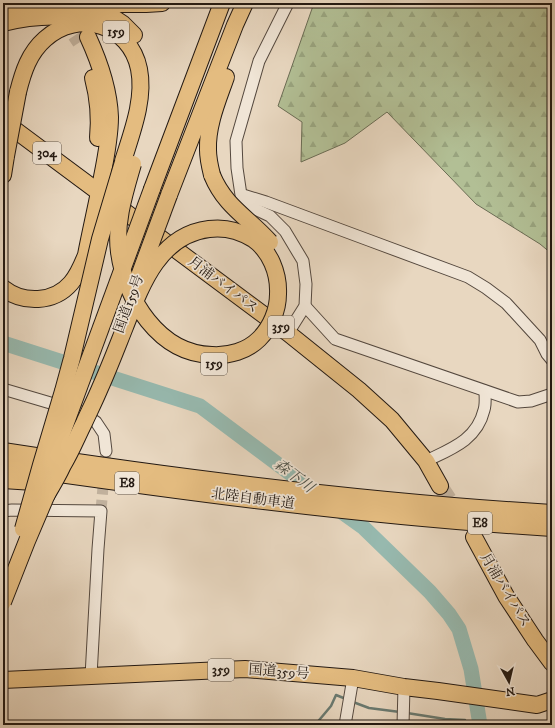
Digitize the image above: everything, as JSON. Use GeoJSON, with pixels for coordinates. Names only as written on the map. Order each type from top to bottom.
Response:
{"type":"FeatureCollection","features":[{"type":"Feature","properties":{"kind":"highway","name":"159"},"geometry":{"type":"LineString","coordinates":[[44,4],[162,3]]}},
{"type":"Feature","properties":{"kind":"highway","name":"国道159号"},"geometry":{"type":"LineString","coordinates":[[3,601],[11,574],[107,311],[222,3]]}},
{"type":"Feature","properties":{"kind":"highway","name":"国道159号"},"geometry":{"type":"LineString","coordinates":[[3,601],[46,496],[98,383],[232,32],[245,3]]}},
{"type":"Feature","properties":{"kind":"highway","name":"159"},"geometry":{"type":"LineString","coordinates":[[128,162],[111,216],[110,245],[111,260],[118,288],[129,311],[137,322],[157,343],[180,357],[193,362],[205,364],[231,363],[248,357],[262,348],[277,331],[286,309],[288,285],[284,268],[277,252],[263,234],[233,208],[215,183],[209,163],[208,150],[210,126],[214,110],[250,3]]}},
{"type":"Feature","properties":{"kind":"highway","name":"159"},"geometry":{"type":"LineString","coordinates":[[11,574],[38,472],[72,358],[104,224],[148,110],[150,99],[151,78],[148,59],[144,49],[131,31],[114,18],[104,14],[82,9],[44,4]]}},
{"type":"Feature","properties":{"kind":"highway"},"geometry":{"type":"LineString","coordinates":[[4,11],[44,4]]}},
{"type":"Feature","properties":{"kind":"highway"},"geometry":{"type":"LineString","coordinates":[[4,11],[45,8],[82,9]]}},
{"type":"Feature","properties":{"kind":"highway"},"geometry":{"type":"LineString","coordinates":[[4,11],[30,18],[76,18],[96,22],[116,32]]}},
{"type":"Feature","properties":{"kind":"highway","name":"159"},"geometry":{"type":"LineString","coordinates":[[3,175],[18,92],[25,67],[30,56],[45,38],[62,27],[82,23],[105,27],[116,32],[131,47],[136,58],[141,80],[138,109],[120,214],[118,239],[124,276],[134,300],[137,305],[140,311],[156,329],[169,340],[184,349],[207,355],[218,356],[229,354],[244,349],[256,341],[269,326],[276,309],[278,299],[277,277],[274,266],[269,257],[255,240],[236,231],[214,228],[203,229],[183,237],[165,250],[145,279],[139,292],[137,298],[134,304],[129,316],[99,390],[63,465],[46,496]]}},
{"type":"Feature","properties":{"kind":"highway"},"geometry":{"type":"LineString","coordinates":[[3,275],[12,284],[19,288],[26,290],[43,289],[59,282],[65,276],[76,253],[108,146],[110,116],[107,91],[99,64],[84,40]]}},
{"type":"Feature","properties":{"kind":"highway","name":"月浦バイパス"},"geometry":{"type":"LineString","coordinates":[[3,121],[288,333],[359,390],[392,420],[426,461],[440,486]]}},
{"type":"Feature","properties":{"kind":"highway"},"geometry":{"type":"LineString","coordinates":[[3,288],[18,297],[34,299],[50,297],[66,289],[72,283],[86,255],[95,189]]}},
{"type":"Feature","properties":{"kind":"highway"},"geometry":{"type":"LineString","coordinates":[[3,444],[49,454],[178,473],[214,480]]}},
{"type":"Feature","properties":{"kind":"highway","name":"北陸自動車道"},"geometry":{"type":"LineString","coordinates":[[3,451],[243,484],[518,526],[552,528]]}},
{"type":"Feature","properties":{"kind":"highway","name":"北陸自動車道"},"geometry":{"type":"LineString","coordinates":[[3,466],[252,500],[410,510],[552,513]]}},
{"type":"Feature","properties":{"kind":"highway"},"geometry":{"type":"LineString","coordinates":[[3,480],[252,500]]}},
{"type":"Feature","properties":{"kind":"highway","name":"月浦バイパス"},"geometry":{"type":"LineString","coordinates":[[474,537],[506,596],[535,640],[552,662]]}},
{"type":"Feature","properties":{"kind":"highway","name":"国道359号"},"geometry":{"type":"LineString","coordinates":[[3,680],[245,669],[354,678],[404,687],[538,705],[552,700]]}},
{"type":"Feature","properties":{"kind":"street"},"geometry":{"type":"LineString","coordinates":[[288,3],[259,61],[236,141],[237,168],[241,195],[255,208],[270,216],[285,231],[302,261],[306,284],[305,306],[288,333]]}},
{"type":"Feature","properties":{"kind":"street"},"geometry":{"type":"LineString","coordinates":[[241,195],[266,202],[468,277],[506,303],[540,340],[547,354],[552,360]]}},
{"type":"Feature","properties":{"kind":"street"},"geometry":{"type":"LineString","coordinates":[[305,306],[335,338],[518,402],[531,401],[552,394]]}},
{"type":"Feature","properties":{"kind":"street"},"geometry":{"type":"LineString","coordinates":[[3,389],[81,412],[96,422],[104,434],[106,451]]}},
{"type":"Feature","properties":{"kind":"street"},"geometry":{"type":"LineString","coordinates":[[426,461],[466,440],[479,426],[485,408],[485,391]]}},
{"type":"Feature","properties":{"kind":"street"},"geometry":{"type":"LineString","coordinates":[[3,511],[100,511],[91,676]]}},
{"type":"Feature","properties":{"kind":"street"},"geometry":{"type":"LineString","coordinates":[[345,725],[354,678]]}},
{"type":"Feature","properties":{"kind":"street"},"geometry":{"type":"LineString","coordinates":[[403,725],[404,687]]}},
{"type":"Feature","properties":{"kind":"green space"},"geometry":{"type":"Polygon","coordinates":[[[314,3],[552,3],[552,254],[540,244],[476,204],[387,112],[345,143],[301,162],[302,122],[278,106],[314,3]]]}},
{"type":"Feature","properties":{"kind":"waterway","name":"森下川"},"geometry":{"type":"LineString","coordinates":[[3,343],[200,406],[319,495]]}},
{"type":"Feature","properties":{"kind":"waterway","name":"森下川"},"geometry":{"type":"LineString","coordinates":[[336,508],[364,528],[430,592],[449,614],[459,629],[471,669],[480,725]]}},
{"type":"Feature","properties":{"kind":"waterway"},"geometry":{"type":"LineString","coordinates":[[315,725],[331,706],[336,695],[346,699]]}},
{"type":"Feature","properties":{"kind":"waterway"},"geometry":{"type":"LineString","coordinates":[[353,702],[369,708],[400,712]]}},
{"type":"Feature","properties":{"kind":"waterway"},"geometry":{"type":"LineString","coordinates":[[407,713],[445,719],[465,720],[465,725]]}},
{"type":"Feature","properties":{"kind":"tunnel"},"geometry":{"type":"LineString","coordinates":[[62,15],[80,42]]}},
{"type":"Feature","properties":{"kind":"tunnel"},"geometry":{"type":"LineString","coordinates":[[101,511],[106,451]]}},
{"type":"Feature","properties":{"kind":"tunnel"},"geometry":{"type":"LineString","coordinates":[[440,486],[460,516]]}}]}
